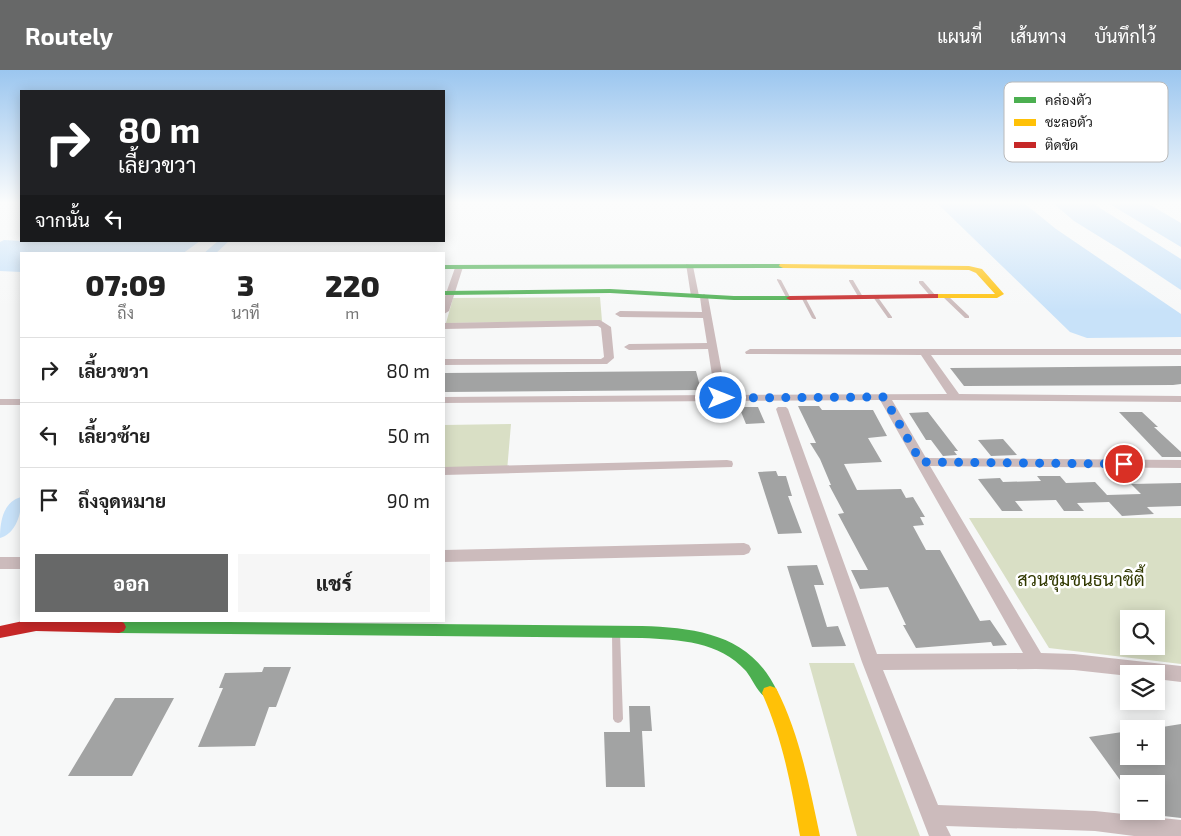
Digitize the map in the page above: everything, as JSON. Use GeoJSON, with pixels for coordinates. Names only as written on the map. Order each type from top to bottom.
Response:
{"type":"FeatureCollection","features":[{"type":"Feature","properties":{"kind":"street"},"geometry":{"type":"LineString","coordinates":[[445,267],[459,266],[689,266],[969,268],[979,271],[1000,294],[996,296],[788,297],[699,296],[610,291],[447,293],[459,266]]}},
{"type":"Feature","properties":{"kind":"street"},"geometry":{"type":"LineString","coordinates":[[689,266],[707,315],[721,398]]}},
{"type":"Feature","properties":{"kind":"street"},"geometry":{"type":"LineString","coordinates":[[620,314],[707,315]]}},
{"type":"Feature","properties":{"kind":"street"},"geometry":{"type":"LineString","coordinates":[[445,326],[600,324],[606,327],[609,358],[603,362],[445,362]]}},
{"type":"Feature","properties":{"kind":"street"},"geometry":{"type":"LineString","coordinates":[[629,347],[712,346]]}},
{"type":"Feature","properties":{"kind":"street"},"geometry":{"type":"LineString","coordinates":[[750,352],[1181,352]]}},
{"type":"Feature","properties":{"kind":"street"},"geometry":{"type":"LineString","coordinates":[[924,352],[955,397]]}},
{"type":"Feature","properties":{"kind":"street"},"geometry":{"type":"LineString","coordinates":[[884,397],[1036,660]]}},
{"type":"Feature","properties":{"kind":"street"},"geometry":{"type":"LineString","coordinates":[[445,400],[884,397],[1181,399]]}},
{"type":"Feature","properties":{"kind":"street"},"geometry":{"type":"LineString","coordinates":[[4,402],[20,402]]}},
{"type":"Feature","properties":{"kind":"street"},"geometry":{"type":"LineString","coordinates":[[782,408],[871,662],[940,836]]}},
{"type":"Feature","properties":{"kind":"street"},"geometry":{"type":"LineString","coordinates":[[921,462],[1181,464]]}},
{"type":"Feature","properties":{"kind":"street"},"geometry":{"type":"LineString","coordinates":[[445,471],[727,464]]}},
{"type":"Feature","properties":{"kind":"street"},"geometry":{"type":"LineString","coordinates":[[445,556],[744,549]]}},
{"type":"Feature","properties":{"kind":"street"},"geometry":{"type":"LineString","coordinates":[[0,563],[20,563]]}},
{"type":"Feature","properties":{"kind":"street"},"geometry":{"type":"LineString","coordinates":[[0,632],[36,625],[616,632],[689,636],[725,644],[742,657],[766,681],[782,714],[810,836]]}},
{"type":"Feature","properties":{"kind":"street"},"geometry":{"type":"LineString","coordinates":[[871,662],[1036,660],[1181,674]]}},
{"type":"Feature","properties":{"kind":"street"},"geometry":{"type":"LineString","coordinates":[[932,816],[1095,821],[1181,831]]}},
{"type":"Feature","properties":{"kind":"lane"},"geometry":{"type":"LineString","coordinates":[[779,280],[788,297]]}},
{"type":"Feature","properties":{"kind":"lane"},"geometry":{"type":"LineString","coordinates":[[851,282],[861,297]]}},
{"type":"Feature","properties":{"kind":"lane"},"geometry":{"type":"LineString","coordinates":[[921,282],[967,318]]}},
{"type":"Feature","properties":{"kind":"lane"},"geometry":{"type":"LineString","coordinates":[[803,297],[814,318]]}},
{"type":"Feature","properties":{"kind":"lane"},"geometry":{"type":"LineString","coordinates":[[875,297],[890,317]]}},
{"type":"Feature","properties":{"kind":"lane"},"geometry":{"type":"LineString","coordinates":[[616,632],[618,720]]}},
{"type":"Feature","properties":{"kind":"green space"},"geometry":{"type":"Polygon","coordinates":[[[600,297],[602,321],[446,323],[453,298],[600,297]]]}},
{"type":"Feature","properties":{"kind":"green space"},"geometry":{"type":"Polygon","coordinates":[[[511,424],[507,471],[445,471],[445,425],[511,424]]]}},
{"type":"Feature","properties":{"kind":"green space","name":"สวนชุมชนธนาซิตี้"},"geometry":{"type":"Polygon","coordinates":[[[969,518],[1181,518],[1181,664],[1049,648],[969,518]]]}},
{"type":"Feature","properties":{"kind":"green space"},"geometry":{"type":"Polygon","coordinates":[[[809,663],[854,663],[920,836],[857,836],[809,663]]]}},
{"type":"Feature","properties":{"kind":"water"},"geometry":{"type":"Polygon","coordinates":[[[974,239],[1070,239],[1181,314],[1181,337],[1087,338],[1070,332],[974,239]]]}},
{"type":"Feature","properties":{"kind":"water"},"geometry":{"type":"Polygon","coordinates":[[[1103,239],[1149,239],[1181,259],[1181,290],[1103,239]]]}},
{"type":"Feature","properties":{"kind":"water"},"geometry":{"type":"Polygon","coordinates":[[[1167,239],[1181,239],[1181,247],[1167,239]]]}},
{"type":"Feature","properties":{"kind":"water"},"geometry":{"type":"Polygon","coordinates":[[[4,240],[20,242],[199,242],[185,252],[20,252],[20,272],[0,271],[0,242],[4,240]]]}},
{"type":"Feature","properties":{"kind":"building"},"geometry":{"type":"Polygon","coordinates":[[[1181,366],[1181,384],[1173,385],[964,386],[950,368],[1181,366]]]}},
{"type":"Feature","properties":{"kind":"building"},"geometry":{"type":"Polygon","coordinates":[[[696,371],[701,390],[445,392],[445,373],[696,371]]]}},
{"type":"Feature","properties":{"kind":"building"},"geometry":{"type":"Polygon","coordinates":[[[798,406],[819,406],[822,410],[873,410],[887,436],[868,438],[882,462],[844,464],[857,490],[901,489],[906,498],[913,497],[925,517],[920,517],[924,525],[913,526],[926,550],[940,550],[980,621],[990,620],[1007,645],[993,646],[991,642],[916,648],[903,625],[906,625],[888,587],[860,589],[851,570],[868,570],[838,514],[844,513],[829,485],[831,485],[820,459],[810,443],[816,443],[798,406]]]}},
{"type":"Feature","properties":{"kind":"building"},"geometry":{"type":"Polygon","coordinates":[[[739,407],[758,407],[765,423],[746,424],[739,407]]]}},
{"type":"Feature","properties":{"kind":"building"},"geometry":{"type":"Polygon","coordinates":[[[928,412],[958,451],[954,451],[957,455],[943,456],[931,440],[926,440],[909,413],[928,412]]]}},
{"type":"Feature","properties":{"kind":"building"},"geometry":{"type":"Polygon","coordinates":[[[1119,412],[1142,412],[1158,427],[1154,427],[1181,452],[1181,457],[1162,457],[1119,412]]]}},
{"type":"Feature","properties":{"kind":"building"},"geometry":{"type":"Polygon","coordinates":[[[1003,439],[1017,455],[991,456],[978,440],[1003,439]]]}},
{"type":"Feature","properties":{"kind":"building"},"geometry":{"type":"Polygon","coordinates":[[[776,471],[778,476],[786,476],[792,496],[788,496],[802,533],[778,534],[758,472],[776,471]]]}},
{"type":"Feature","properties":{"kind":"building"},"geometry":{"type":"Polygon","coordinates":[[[1037,476],[1060,476],[1066,483],[1095,482],[1107,495],[1141,494],[1131,484],[1181,483],[1181,506],[1147,507],[1154,514],[1122,516],[1109,502],[1077,503],[1084,511],[1064,511],[1056,500],[1015,501],[1023,511],[1002,511],[978,479],[1000,478],[1003,482],[1041,481],[1037,476]]]}},
{"type":"Feature","properties":{"kind":"building"},"geometry":{"type":"Polygon","coordinates":[[[817,565],[824,585],[814,585],[827,627],[838,626],[846,646],[812,647],[787,566],[817,565]]]}},
{"type":"Feature","properties":{"kind":"building"},"geometry":{"type":"Polygon","coordinates":[[[264,667],[291,667],[276,707],[269,707],[255,746],[198,747],[223,688],[219,688],[225,673],[262,672],[264,667]]]}},
{"type":"Feature","properties":{"kind":"building"},"geometry":{"type":"Polygon","coordinates":[[[115,698],[174,698],[132,776],[68,776],[115,698]]]}},
{"type":"Feature","properties":{"kind":"building"},"geometry":{"type":"Polygon","coordinates":[[[629,706],[650,706],[652,731],[642,731],[645,787],[606,787],[604,732],[630,732],[629,706]]]}},
{"type":"Feature","properties":{"kind":"building"},"geometry":{"type":"Polygon","coordinates":[[[1181,724],[1181,818],[1165,816],[1165,775],[1120,775],[1120,780],[1089,737],[1120,732],[1120,765],[1165,765],[1165,727],[1181,724]]]}},
{"type":"Feature","properties":{"kind":"waterway"},"geometry":{"type":"LineString","coordinates":[[210,252],[223,242]]}},
{"type":"Feature","properties":{"kind":"waterway"},"geometry":{"type":"LineString","coordinates":[[0,531],[20,504]]}},
{"type":"Feature","properties":{"kind":"traffic: fast"},"geometry":{"type":"LineString","coordinates":[[445,267],[783,266]]}},
{"type":"Feature","properties":{"kind":"traffic: fast"},"geometry":{"type":"LineString","coordinates":[[445,293],[610,291],[734,298],[790,298]]}},
{"type":"Feature","properties":{"kind":"traffic: fast"},"geometry":{"type":"LineString","coordinates":[[119,627],[642,632],[682,634],[716,642],[732,650],[746,660],[770,693]]}},
{"type":"Feature","properties":{"kind":"traffic: slow"},"geometry":{"type":"LineString","coordinates":[[783,266],[969,268],[979,271],[1000,294],[997,296],[935,296]]}},
{"type":"Feature","properties":{"kind":"traffic: slow"},"geometry":{"type":"LineString","coordinates":[[770,693],[791,744],[810,836]]}},
{"type":"Feature","properties":{"kind":"traffic: jam"},"geometry":{"type":"LineString","coordinates":[[790,298],[935,296]]}},
{"type":"Feature","properties":{"kind":"traffic: jam"},"geometry":{"type":"LineString","coordinates":[[0,632],[36,625],[119,627]]}},
{"type":"Feature","properties":{"kind":"route"},"geometry":{"type":"LineString","coordinates":[[721,398],[884,397],[921,462],[1124,464]]}}]}
